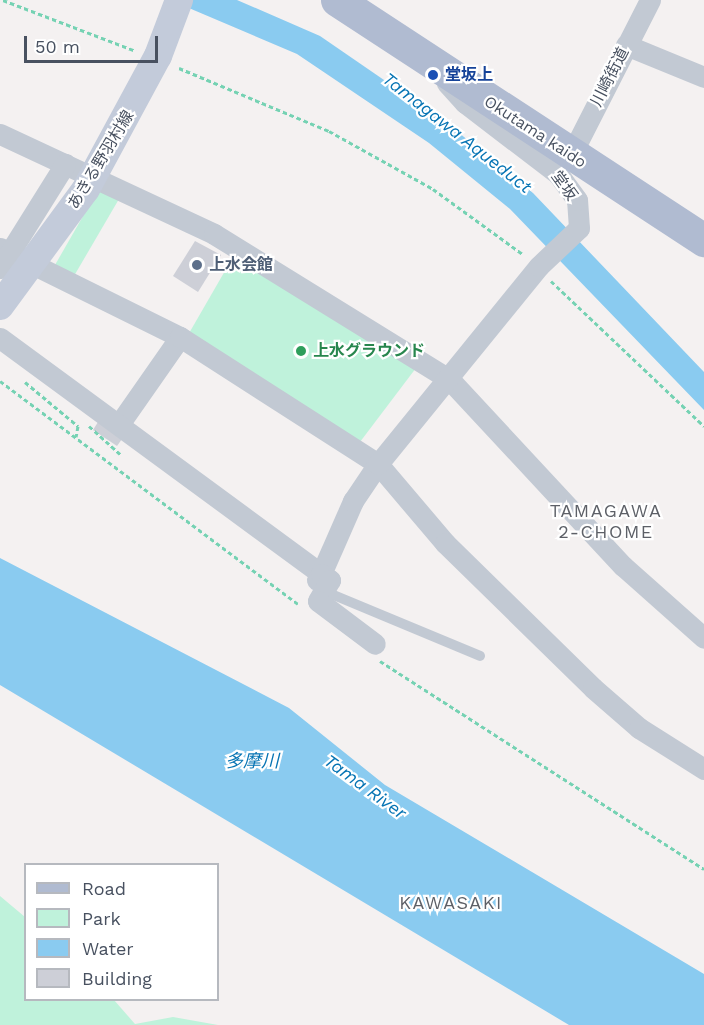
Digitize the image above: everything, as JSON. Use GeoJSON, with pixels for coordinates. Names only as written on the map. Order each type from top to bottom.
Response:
{"type":"FeatureCollection","features":[{"type":"Feature","properties":{"kind":"main road","name":"あきる野羽村線"},"geometry":{"type":"LineString","coordinates":[[0,306],[57,232],[117,137],[179,0]]}},
{"type":"Feature","properties":{"kind":"main road","name":"Okutama kaido"},"geometry":{"type":"LineString","coordinates":[[337,0],[433,67],[702,235]]}},
{"type":"Feature","properties":{"kind":"street","name":"川崎街道"},"geometry":{"type":"LineString","coordinates":[[571,155],[650,0]]}},
{"type":"Feature","properties":{"kind":"street"},"geometry":{"type":"LineString","coordinates":[[626,45],[704,77]]}},
{"type":"Feature","properties":{"kind":"street","name":"堂坂"},"geometry":{"type":"LineString","coordinates":[[433,67],[465,103],[528,146],[569,189],[580,220],[562,244],[539,267]]}},
{"type":"Feature","properties":{"kind":"street"},"geometry":{"type":"LineString","coordinates":[[0,134],[214,234],[450,380],[623,566],[704,638]]}},
{"type":"Feature","properties":{"kind":"street"},"geometry":{"type":"LineString","coordinates":[[65,164],[3,256],[180,337],[378,464],[445,543],[593,688],[639,728],[704,769]]}},
{"type":"Feature","properties":{"kind":"street"},"geometry":{"type":"LineString","coordinates":[[375,644],[318,602],[319,583],[353,501],[378,464],[450,380],[539,267]]}},
{"type":"Feature","properties":{"kind":"street"},"geometry":{"type":"LineString","coordinates":[[120,423],[180,337]]}},
{"type":"Feature","properties":{"kind":"street"},"geometry":{"type":"LineString","coordinates":[[0,338],[120,423],[319,583]]}},
{"type":"Feature","properties":{"kind":"lane"},"geometry":{"type":"LineString","coordinates":[[319,583],[480,656]]}},
{"type":"Feature","properties":{"kind":"path"},"geometry":{"type":"LineString","coordinates":[[3,0],[146,55]]}},
{"type":"Feature","properties":{"kind":"path"},"geometry":{"type":"LineString","coordinates":[[167,63],[267,101],[389,163],[467,213],[539,267],[704,426]]}},
{"type":"Feature","properties":{"kind":"path"},"geometry":{"type":"LineString","coordinates":[[17,376],[78,426],[76,436]]}},
{"type":"Feature","properties":{"kind":"path"},"geometry":{"type":"LineString","coordinates":[[93,420],[86,429],[120,454]]}},
{"type":"Feature","properties":{"kind":"green space"},"geometry":{"type":"Polygon","coordinates":[[[98,190],[119,199],[74,276],[55,265],[98,190]]]}},
{"type":"Feature","properties":{"kind":"green space","name":"上水グラウンド"},"geometry":{"type":"Polygon","coordinates":[[[233,257],[416,368],[360,442],[188,335],[233,257]]]}},
{"type":"Feature","properties":{"kind":"green space"},"geometry":{"type":"Polygon","coordinates":[[[0,896],[24,916],[24,1001],[115,1001],[135,1024],[173,1017],[218,1025],[0,1025],[0,896]]]}},
{"type":"Feature","properties":{"kind":"water","name":"Tamagawa Aqueduct"},"geometry":{"type":"Polygon","coordinates":[[[170,0],[237,0],[320,36],[448,124],[533,193],[704,372],[704,410],[510,209],[429,143],[297,54],[170,0]]]}},
{"type":"Feature","properties":{"kind":"water","name":"多摩川"},"geometry":{"type":"Polygon","coordinates":[[[0,558],[289,708],[385,785],[704,974],[704,1025],[569,1025],[0,685],[0,558]]]}},
{"type":"Feature","properties":{"kind":"building","name":"上水会館"},"geometry":{"type":"Polygon","coordinates":[[[195,241],[221,255],[198,292],[173,276],[195,241]]]}},
{"type":"Feature","properties":{"kind":"building"},"geometry":{"type":"Polygon","coordinates":[[[98,422],[122,439],[117,446],[93,430],[98,422]]]}},
{"type":"Feature","properties":{"kind":"place","name":"堂坂上"},"geometry":{"type":"Point","coordinates":[433,75]}},
{"type":"Feature","properties":{"kind":"place","name":"上水会館"},"geometry":{"type":"Point","coordinates":[197,265]}},
{"type":"Feature","properties":{"kind":"place","name":"上水グラウンド"},"geometry":{"type":"Point","coordinates":[301,351]}},
{"type":"Feature","properties":{"kind":"district","name":"TAMAGAWA 2-CHOME"},"geometry":{"type":"Point","coordinates":[606,522]}},
{"type":"Feature","properties":{"kind":"district","name":"KAWASAKI"},"geometry":{"type":"Point","coordinates":[451,903]}},
{"type":"Feature","properties":{"kind":"water label","name":"Tama River"},"geometry":{"type":"Point","coordinates":[365,787]}}]}
